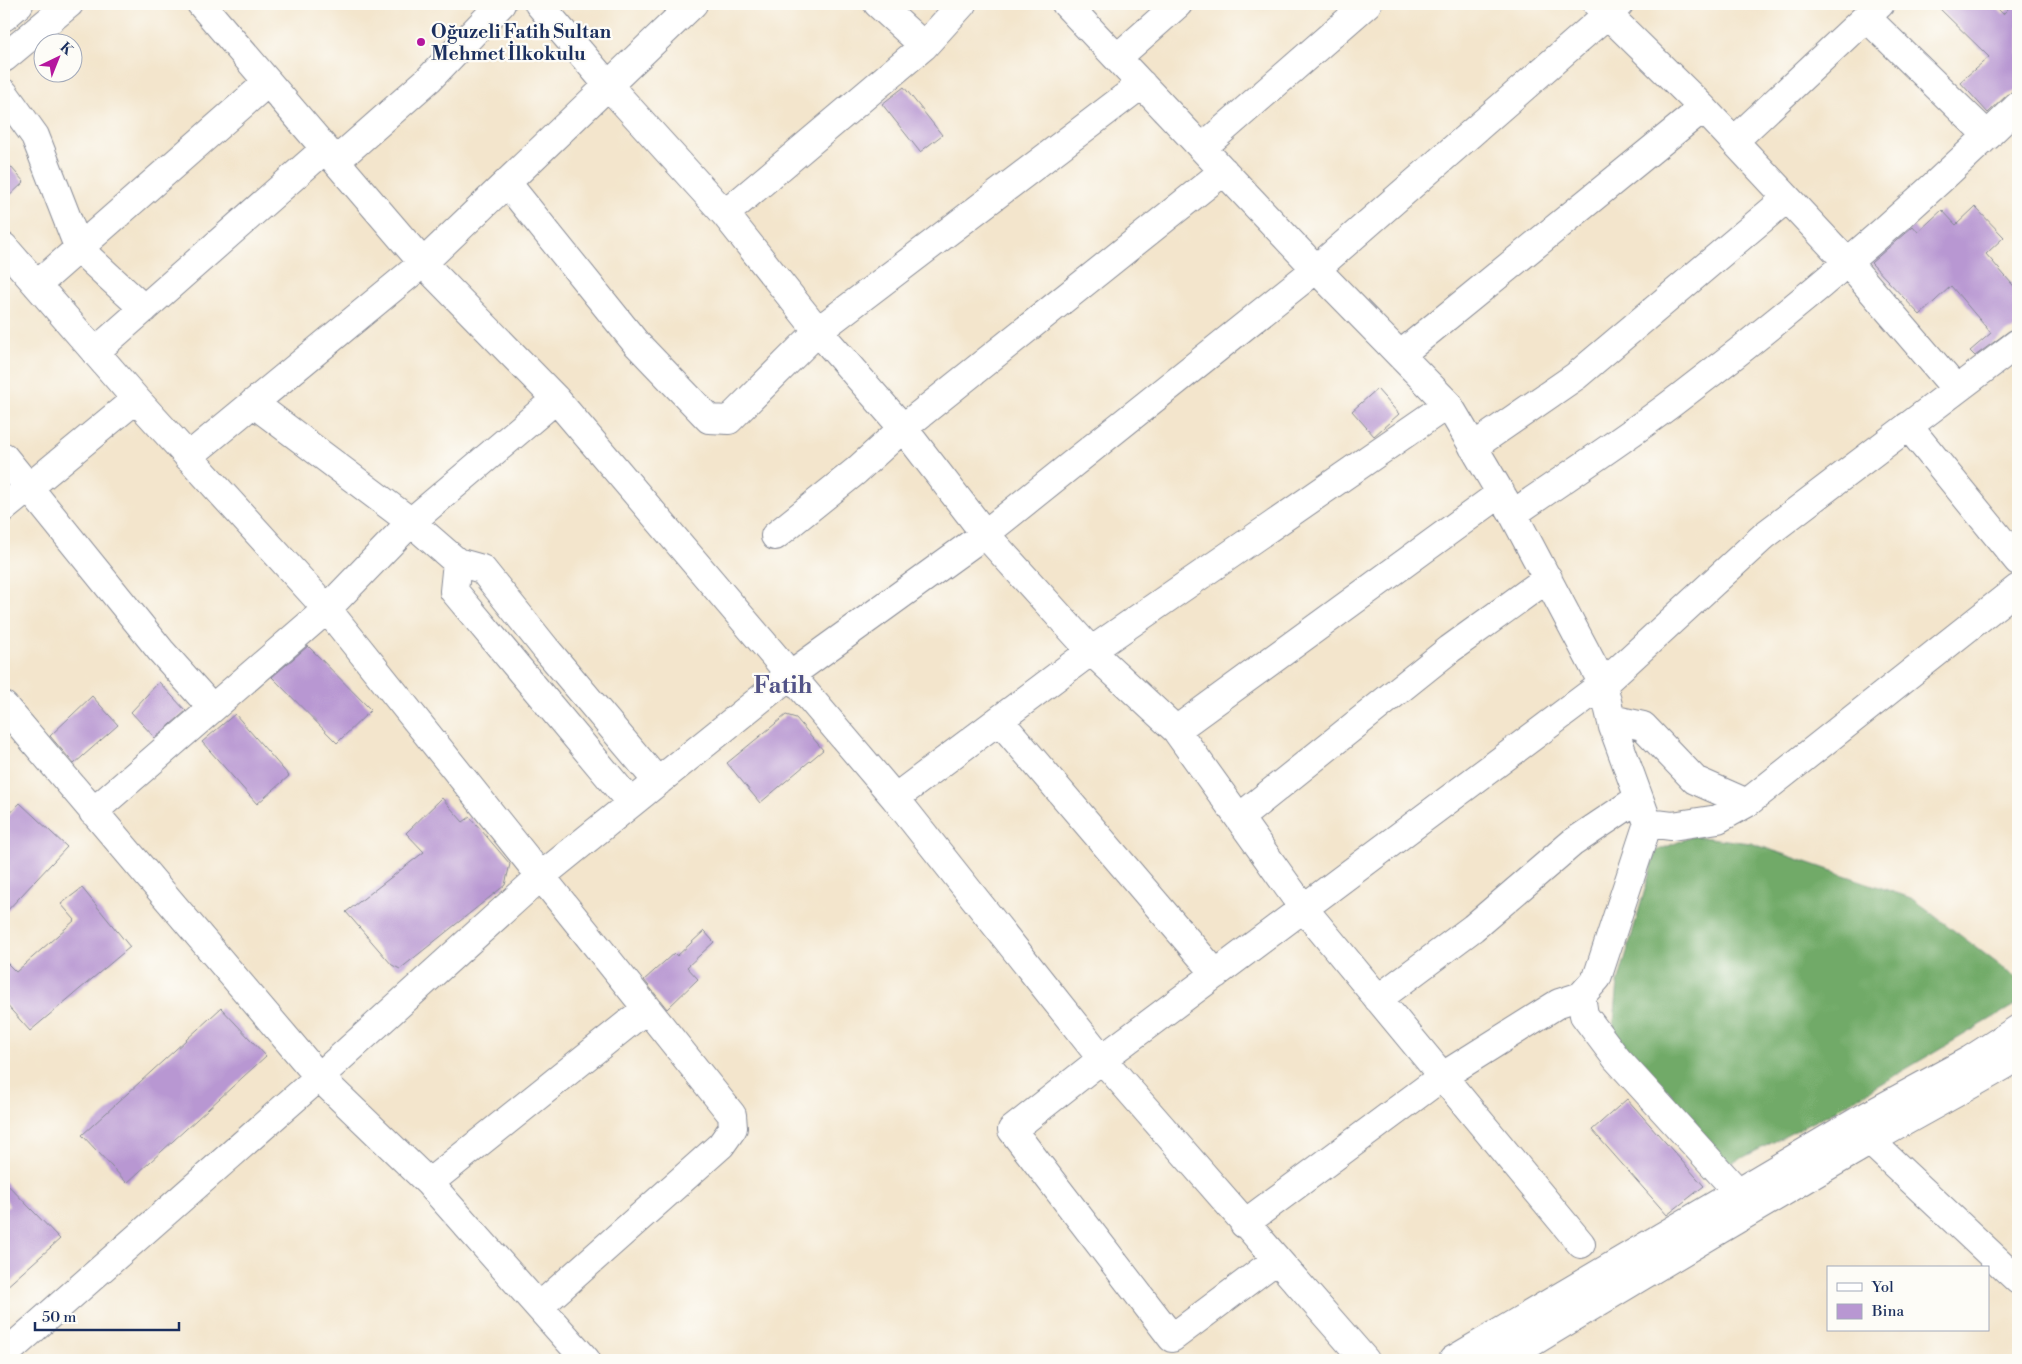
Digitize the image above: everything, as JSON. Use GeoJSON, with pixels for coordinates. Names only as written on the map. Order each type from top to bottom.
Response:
{"type":"FeatureCollection","features":[{"type":"Feature","properties":{"kind":"street"},"geometry":{"type":"LineString","coordinates":[[4,58],[69,4]]}},
{"type":"Feature","properties":{"kind":"street"},"geometry":{"type":"LineString","coordinates":[[201,4],[423,262],[556,399],[895,798],[1102,1059],[1244,1224],[1365,1360]]}},
{"type":"Feature","properties":{"kind":"street"},"geometry":{"type":"LineString","coordinates":[[95,352],[144,309],[331,155],[429,79],[502,4]]}},
{"type":"Feature","properties":{"kind":"street"},"geometry":{"type":"LineString","coordinates":[[539,4],[607,84],[725,214],[818,332],[903,428],[985,534],[1091,651],[1176,730],[1304,909],[1581,1244]]}},
{"type":"Feature","properties":{"kind":"street"},"geometry":{"type":"LineString","coordinates":[[188,456],[423,262],[507,183],[607,84],[693,4]]}},
{"type":"Feature","properties":{"kind":"street"},"geometry":{"type":"LineString","coordinates":[[878,4],[924,46]]}},
{"type":"Feature","properties":{"kind":"street"},"geometry":{"type":"LineString","coordinates":[[725,214],[924,46],[962,4]]}},
{"type":"Feature","properties":{"kind":"street"},"geometry":{"type":"LineString","coordinates":[[1066,4],[1316,269],[1448,404],[1507,504],[1604,684],[1611,719],[1648,823],[1597,978],[1581,996],[1559,1003],[1442,1076],[1244,1224]]}},
{"type":"Feature","properties":{"kind":"street"},"geometry":{"type":"LineString","coordinates":[[1117,58],[1178,4]]}},
{"type":"Feature","properties":{"kind":"street"},"geometry":{"type":"LineString","coordinates":[[1202,148],[1367,4]]}},
{"type":"Feature","properties":{"kind":"street"},"geometry":{"type":"LineString","coordinates":[[4,1355],[319,1077],[540,877],[790,675],[985,534],[1316,269],[1608,7],[1848,263],[1956,389]]}},
{"type":"Feature","properties":{"kind":"street"},"geometry":{"type":"LineString","coordinates":[[1734,141],[1873,10],[1988,136]]}},
{"type":"Feature","properties":{"kind":"street"},"geometry":{"type":"LineString","coordinates":[[37,285],[268,82]]}},
{"type":"Feature","properties":{"kind":"street"},"geometry":{"type":"LineString","coordinates":[[507,183],[636,342],[709,419],[729,420],[818,332],[1142,84]]}},
{"type":"Feature","properties":{"kind":"street"},"geometry":{"type":"LineString","coordinates":[[4,93],[35,136],[79,249],[144,309]]}},
{"type":"Feature","properties":{"kind":"street"},"geometry":{"type":"LineString","coordinates":[[1176,730],[1507,504],[1679,398],[1848,263],[1988,136],[2018,106]]}},
{"type":"Feature","properties":{"kind":"street"},"geometry":{"type":"LineString","coordinates":[[1400,355],[1703,108]]}},
{"type":"Feature","properties":{"kind":"street"},"geometry":{"type":"LineString","coordinates":[[775,536],[856,471],[903,428],[1224,171]]}},
{"type":"Feature","properties":{"kind":"street"},"geometry":{"type":"LineString","coordinates":[[1473,447],[1576,376],[1788,198]]}},
{"type":"Feature","properties":{"kind":"street"},"geometry":{"type":"LineString","coordinates":[[4,247],[136,399],[326,608],[732,1116],[733,1128],[721,1145],[539,1307]]}},
{"type":"Feature","properties":{"kind":"street"},"geometry":{"type":"LineString","coordinates":[[1276,1260],[1172,1338],[1012,1130],[1102,1059],[1604,684],[1765,535],[2018,343]]}},
{"type":"Feature","properties":{"kind":"street"},"geometry":{"type":"LineString","coordinates":[[4,508],[136,399]]}},
{"type":"Feature","properties":{"kind":"street"},"geometry":{"type":"LineString","coordinates":[[92,812],[326,608],[412,522],[556,399]]}},
{"type":"Feature","properties":{"kind":"street"},"geometry":{"type":"LineString","coordinates":[[253,403],[412,522],[457,562],[482,569],[546,649],[658,782]]}},
{"type":"Feature","properties":{"kind":"street"},"geometry":{"type":"LineString","coordinates":[[895,798],[1091,651],[1448,404]]}},
{"type":"Feature","properties":{"kind":"street"},"geometry":{"type":"LineString","coordinates":[[1908,426],[2018,561]]}},
{"type":"Feature","properties":{"kind":"street"},"geometry":{"type":"LineString","coordinates":[[4,457],[161,650],[212,708]]}},
{"type":"Feature","properties":{"kind":"street"},"geometry":{"type":"LineString","coordinates":[[457,562],[454,591],[631,804]]}},
{"type":"Feature","properties":{"kind":"street"},"geometry":{"type":"LineString","coordinates":[[1239,818],[1450,649],[1548,578]]}},
{"type":"Feature","properties":{"kind":"street"},"geometry":{"type":"LineString","coordinates":[[1648,823],[1672,826],[1718,819],[1746,803],[2018,588]]}},
{"type":"Feature","properties":{"kind":"street"},"geometry":{"type":"LineString","coordinates":[[4,706],[92,812],[319,1077],[429,1184],[586,1360]]}},
{"type":"Feature","properties":{"kind":"street"},"geometry":{"type":"LineString","coordinates":[[1611,719],[1643,726],[1695,780],[1746,803]]}},
{"type":"Feature","properties":{"kind":"street"},"geometry":{"type":"LineString","coordinates":[[999,720],[1216,974]]}},
{"type":"Feature","properties":{"kind":"street"},"geometry":{"type":"LineString","coordinates":[[1378,999],[1473,928],[1572,842],[1639,798]]}},
{"type":"Feature","properties":{"kind":"street"},"geometry":{"type":"LineString","coordinates":[[1581,996],[1584,1016],[1617,1059],[1738,1192]]}},
{"type":"Feature","properties":{"kind":"street"},"geometry":{"type":"LineString","coordinates":[[429,1184],[646,1009]]}},
{"type":"Feature","properties":{"kind":"street"},"geometry":{"type":"LineString","coordinates":[[1453,1360],[1858,1121],[1970,1060],[2018,1030]]}},
{"type":"Feature","properties":{"kind":"street"},"geometry":{"type":"LineString","coordinates":[[1504,1360],[1617,1290],[1870,1141],[2018,1057]]}},
{"type":"Feature","properties":{"kind":"street"},"geometry":{"type":"LineString","coordinates":[[1870,1141],[2018,1280]]}},
{"type":"Feature","properties":{"kind":"green space"},"geometry":{"type":"Polygon","coordinates":[[[1693,836],[1751,843],[1911,898],[2018,979],[2018,1003],[1831,1113],[1728,1165],[1613,1032],[1618,983],[1656,851],[1693,836]]]}},
{"type":"Feature","properties":{"kind":"building"},"geometry":{"type":"Polygon","coordinates":[[[1935,4],[1993,4],[2003,14],[2013,4],[2018,4],[2018,90],[2007,95],[1988,113],[1960,82],[1989,57],[1935,4]]]}},
{"type":"Feature","properties":{"kind":"building"},"geometry":{"type":"Polygon","coordinates":[[[904,87],[942,135],[920,152],[882,104],[904,87]]]}},
{"type":"Feature","properties":{"kind":"building"},"geometry":{"type":"Polygon","coordinates":[[[4,159],[24,182],[4,201],[4,159]]]}},
{"type":"Feature","properties":{"kind":"building"},"geometry":{"type":"Polygon","coordinates":[[[1975,207],[2004,237],[1986,254],[2018,291],[2018,328],[2009,331],[1975,356],[1970,351],[1991,333],[1951,286],[1920,315],[1871,263],[1913,226],[1918,232],[1942,210],[1956,225],[1975,207]]]}},
{"type":"Feature","properties":{"kind":"building"},"geometry":{"type":"Polygon","coordinates":[[[1377,389],[1399,414],[1374,436],[1352,411],[1377,389]]]}},
{"type":"Feature","properties":{"kind":"building"},"geometry":{"type":"Polygon","coordinates":[[[308,646],[371,710],[337,743],[272,677],[308,646]]]}},
{"type":"Feature","properties":{"kind":"building"},"geometry":{"type":"Polygon","coordinates":[[[159,682],[186,711],[155,738],[131,712],[159,682]]]}},
{"type":"Feature","properties":{"kind":"building"},"geometry":{"type":"Polygon","coordinates":[[[92,696],[118,725],[74,764],[50,736],[92,696]]]}},
{"type":"Feature","properties":{"kind":"building"},"geometry":{"type":"Polygon","coordinates":[[[235,714],[289,776],[257,804],[202,742],[235,714]]]}},
{"type":"Feature","properties":{"kind":"building"},"geometry":{"type":"Polygon","coordinates":[[[786,715],[796,718],[823,750],[760,803],[727,763],[786,715]]]}},
{"type":"Feature","properties":{"kind":"building"},"geometry":{"type":"Polygon","coordinates":[[[442,798],[463,822],[470,817],[510,864],[505,885],[400,969],[392,965],[346,912],[424,852],[406,833],[442,798]]]}},
{"type":"Feature","properties":{"kind":"building"},"geometry":{"type":"Polygon","coordinates":[[[20,803],[67,847],[4,914],[4,820],[20,803]]]}},
{"type":"Feature","properties":{"kind":"building"},"geometry":{"type":"Polygon","coordinates":[[[82,888],[130,947],[30,1031],[4,1002],[4,960],[16,972],[75,920],[61,904],[82,888]]]}},
{"type":"Feature","properties":{"kind":"building"},"geometry":{"type":"Polygon","coordinates":[[[704,931],[714,942],[687,967],[698,979],[667,1009],[644,980],[674,953],[677,956],[704,931]]]}},
{"type":"Feature","properties":{"kind":"building"},"geometry":{"type":"Polygon","coordinates":[[[221,1008],[266,1056],[127,1183],[82,1135],[221,1008]]]}},
{"type":"Feature","properties":{"kind":"building"},"geometry":{"type":"Polygon","coordinates":[[[1627,1099],[1704,1186],[1667,1215],[1592,1130],[1627,1099]]]}},
{"type":"Feature","properties":{"kind":"building"},"geometry":{"type":"Polygon","coordinates":[[[4,1181],[60,1239],[4,1289],[4,1210],[9,1206],[4,1195],[4,1181]]]}},
{"type":"Feature","properties":{"kind":"place","name":"Oğuzeli Fatih Sultan Mehmet İlkokulu"},"geometry":{"type":"Point","coordinates":[421,42]}},
{"type":"Feature","properties":{"kind":"district","name":"Fatih"},"geometry":{"type":"Point","coordinates":[783,685]}}]}
